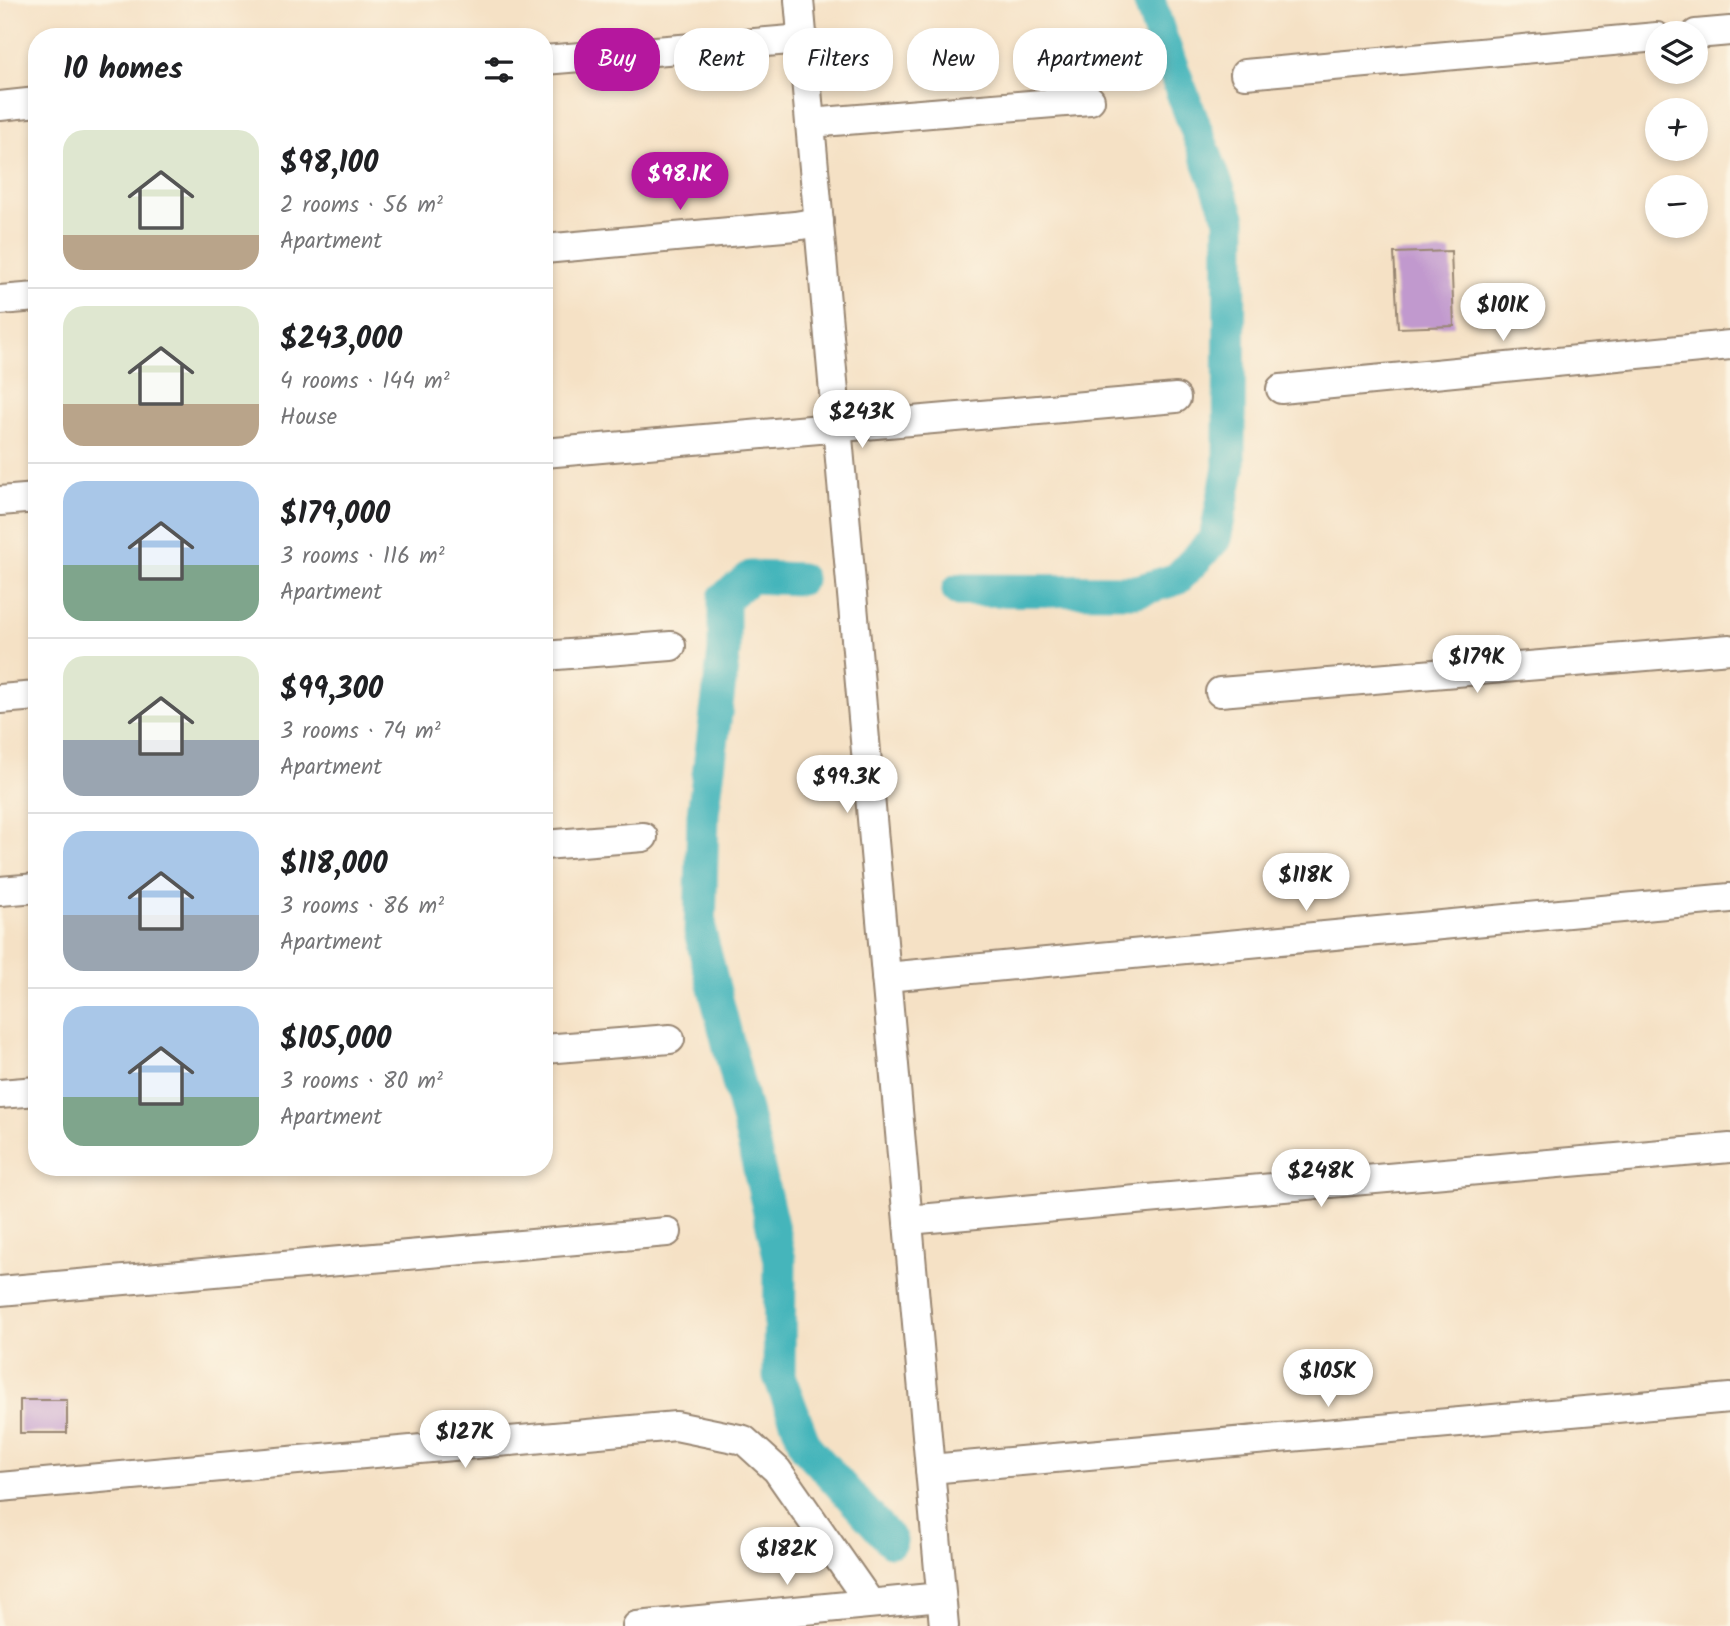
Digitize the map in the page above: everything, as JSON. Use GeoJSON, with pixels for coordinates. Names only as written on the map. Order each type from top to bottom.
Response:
{"type":"FeatureCollection","features":[{"type":"Feature","properties":{"kind":"street"},"geometry":{"type":"LineString","coordinates":[[799,0],[802,28]]}},
{"type":"Feature","properties":{"kind":"street"},"geometry":{"type":"LineString","coordinates":[[1708,33],[1730,31]]}},
{"type":"Feature","properties":{"kind":"street"},"geometry":{"type":"LineString","coordinates":[[1245,74],[1645,38]]}},
{"type":"Feature","properties":{"kind":"street"},"geometry":{"type":"LineString","coordinates":[[553,59],[783,41]]}},
{"type":"Feature","properties":{"kind":"street"},"geometry":{"type":"LineString","coordinates":[[807,91],[944,1626]]}},
{"type":"Feature","properties":{"kind":"street"},"geometry":{"type":"LineString","coordinates":[[810,123],[1090,100]]}},
{"type":"Feature","properties":{"kind":"street"},"geometry":{"type":"LineString","coordinates":[[0,106],[28,104]]}},
{"type":"Feature","properties":{"kind":"street"},"geometry":{"type":"LineString","coordinates":[[553,248],[820,222]]}},
{"type":"Feature","properties":{"kind":"street"},"geometry":{"type":"LineString","coordinates":[[0,300],[28,298]]}},
{"type":"Feature","properties":{"kind":"street"},"geometry":{"type":"LineString","coordinates":[[1281,389],[1730,345]]}},
{"type":"Feature","properties":{"kind":"street"},"geometry":{"type":"LineString","coordinates":[[553,452],[1176,398]]}},
{"type":"Feature","properties":{"kind":"street"},"geometry":{"type":"LineString","coordinates":[[0,501],[28,499]]}},
{"type":"Feature","properties":{"kind":"street"},"geometry":{"type":"LineString","coordinates":[[553,655],[671,646]]}},
{"type":"Feature","properties":{"kind":"street"},"geometry":{"type":"LineString","coordinates":[[1220,692],[1730,649]]}},
{"type":"Feature","properties":{"kind":"street"},"geometry":{"type":"LineString","coordinates":[[0,699],[28,697]]}},
{"type":"Feature","properties":{"kind":"street"},"geometry":{"type":"LineString","coordinates":[[553,844],[643,837]]}},
{"type":"Feature","properties":{"kind":"street"},"geometry":{"type":"LineString","coordinates":[[0,891],[28,889]]}},
{"type":"Feature","properties":{"kind":"street"},"geometry":{"type":"LineString","coordinates":[[886,977],[1730,898]]}},
{"type":"Feature","properties":{"kind":"street"},"geometry":{"type":"LineString","coordinates":[[553,1048],[670,1039]]}},
{"type":"Feature","properties":{"kind":"street"},"geometry":{"type":"LineString","coordinates":[[0,1094],[28,1092]]}},
{"type":"Feature","properties":{"kind":"street"},"geometry":{"type":"LineString","coordinates":[[908,1220],[1730,1148]]}},
{"type":"Feature","properties":{"kind":"street"},"geometry":{"type":"LineString","coordinates":[[0,1291],[667,1232]]}},
{"type":"Feature","properties":{"kind":"street"},"geometry":{"type":"LineString","coordinates":[[930,1469],[1730,1398]]}},
{"type":"Feature","properties":{"kind":"street"},"geometry":{"type":"LineString","coordinates":[[0,1487],[676,1426],[744,1440],[769,1462],[870,1604]]}},
{"type":"Feature","properties":{"kind":"street"},"geometry":{"type":"LineString","coordinates":[[637,1626],[941,1597]]}},
{"type":"Feature","properties":{"kind":"building"},"geometry":{"type":"Polygon","coordinates":[[[1451,251],[1454,326],[1398,328],[1394,253],[1451,251]]]}},
{"type":"Feature","properties":{"kind":"building"},"geometry":{"type":"Polygon","coordinates":[[[20,1400],[67,1400],[67,1433],[20,1433],[20,1400]]]}},
{"type":"Feature","properties":{"kind":"waterway"},"geometry":{"type":"LineString","coordinates":[[958,590],[1137,591],[1177,579],[1215,539],[1229,468],[1230,219],[1149,0]]}},
{"type":"Feature","properties":{"kind":"waterway"},"geometry":{"type":"LineString","coordinates":[[800,579],[751,577],[724,598],[724,651],[703,814],[700,932],[780,1260],[779,1376],[806,1447],[891,1541]]}}]}
